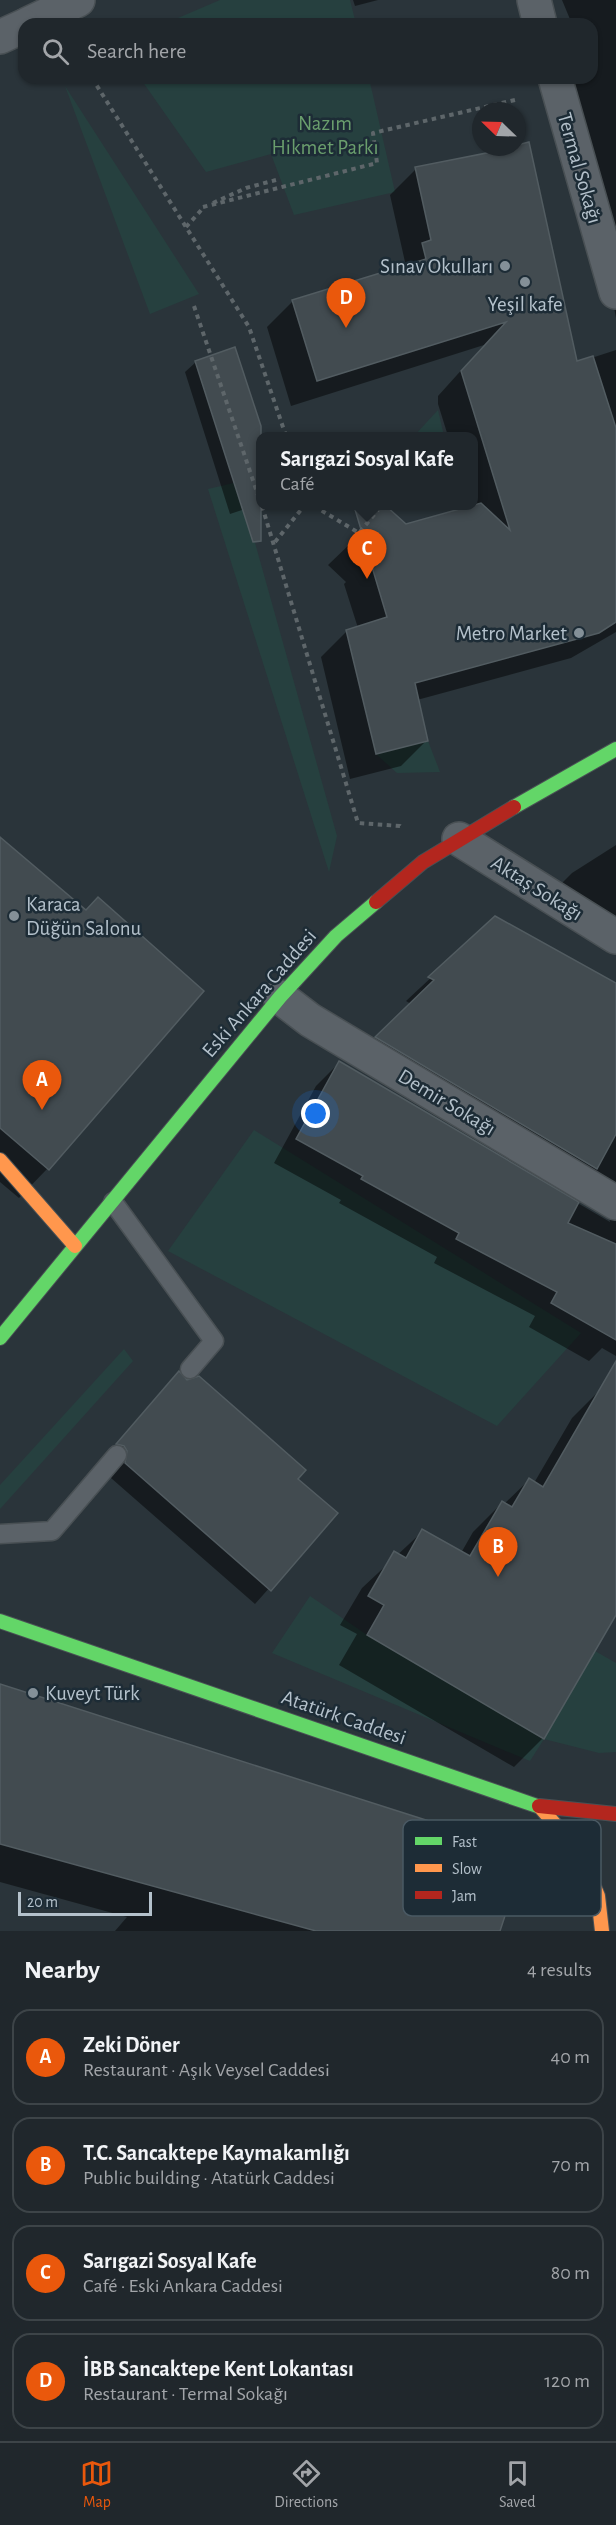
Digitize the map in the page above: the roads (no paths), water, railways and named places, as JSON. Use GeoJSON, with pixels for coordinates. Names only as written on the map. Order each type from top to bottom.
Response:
{"type":"FeatureCollection","features":[{"type":"Feature","properties":{"kind":"main road","name":"Eski Ankara Caddesi"},"geometry":{"type":"LineString","coordinates":[[0,1338],[280,997],[336,936],[423,862],[616,749]]}},
{"type":"Feature","properties":{"kind":"main road"},"geometry":{"type":"LineString","coordinates":[[0,1160],[75,1246]]}},
{"type":"Feature","properties":{"kind":"main road","name":"Atatürk Caddesi"},"geometry":{"type":"LineString","coordinates":[[0,1622],[538,1806],[551,1820]]}},
{"type":"Feature","properties":{"kind":"main road"},"geometry":{"type":"LineString","coordinates":[[538,1806],[616,1814]]}},
{"type":"Feature","properties":{"kind":"main road","name":"Atatürk Caddesi"},"geometry":{"type":"LineString","coordinates":[[600,1916],[602,1931]]}},
{"type":"Feature","properties":{"kind":"street"},"geometry":{"type":"LineString","coordinates":[[41,18],[78,0]]}},
{"type":"Feature","properties":{"kind":"street"},"geometry":{"type":"LineString","coordinates":[[534,0],[538,18]]}},
{"type":"Feature","properties":{"kind":"street"},"geometry":{"type":"LineString","coordinates":[[0,37],[18,29]]}},
{"type":"Feature","properties":{"kind":"street","name":"Termal Sokağı"},"geometry":{"type":"LineString","coordinates":[[556,84],[616,292]]}},
{"type":"Feature","properties":{"kind":"street","name":"Aktaş Sokağı"},"geometry":{"type":"LineString","coordinates":[[459,839],[616,938]]}},
{"type":"Feature","properties":{"kind":"street","name":"Demir Sokağı"},"geometry":{"type":"LineString","coordinates":[[280,997],[310,1020],[616,1203]]}},
{"type":"Feature","properties":{"kind":"lane"},"geometry":{"type":"LineString","coordinates":[[113,1202],[214,1341],[190,1369]]}},
{"type":"Feature","properties":{"kind":"lane"},"geometry":{"type":"LineString","coordinates":[[0,1534],[52,1531],[117,1455]]}},
{"type":"Feature","properties":{"kind":"place","name":"Sınav Okulları"},"geometry":{"type":"Point","coordinates":[505,266]}},
{"type":"Feature","properties":{"kind":"place","name":"Yeşil kafe"},"geometry":{"type":"Point","coordinates":[525,282]}},
{"type":"Feature","properties":{"kind":"place","name":"İBB Sancaktepe Kent Lokantası"},"geometry":{"type":"Point","coordinates":[346,328]}},
{"type":"Feature","properties":{"kind":"place","name":"Sarıgazi Sosyal Kafe"},"geometry":{"type":"Point","coordinates":[367,579]}},
{"type":"Feature","properties":{"kind":"place","name":"Metro Market"},"geometry":{"type":"Point","coordinates":[579,633]}},
{"type":"Feature","properties":{"kind":"place","name":"Karaca Düğün Salonu"},"geometry":{"type":"Point","coordinates":[14,916]}},
{"type":"Feature","properties":{"kind":"place","name":"Zeki Döner"},"geometry":{"type":"Point","coordinates":[42,1110]}},
{"type":"Feature","properties":{"kind":"place","name":"T.C. Sancaktepe Kaymakamlığı"},"geometry":{"type":"Point","coordinates":[498,1577]}},
{"type":"Feature","properties":{"kind":"place","name":"Kuveyt Türk"},"geometry":{"type":"Point","coordinates":[33,1693]}},
{"type":"Feature","properties":{"kind":"park label","name":"Nazım Hikmet Parkı"},"geometry":{"type":"Point","coordinates":[325,135]}}]}
